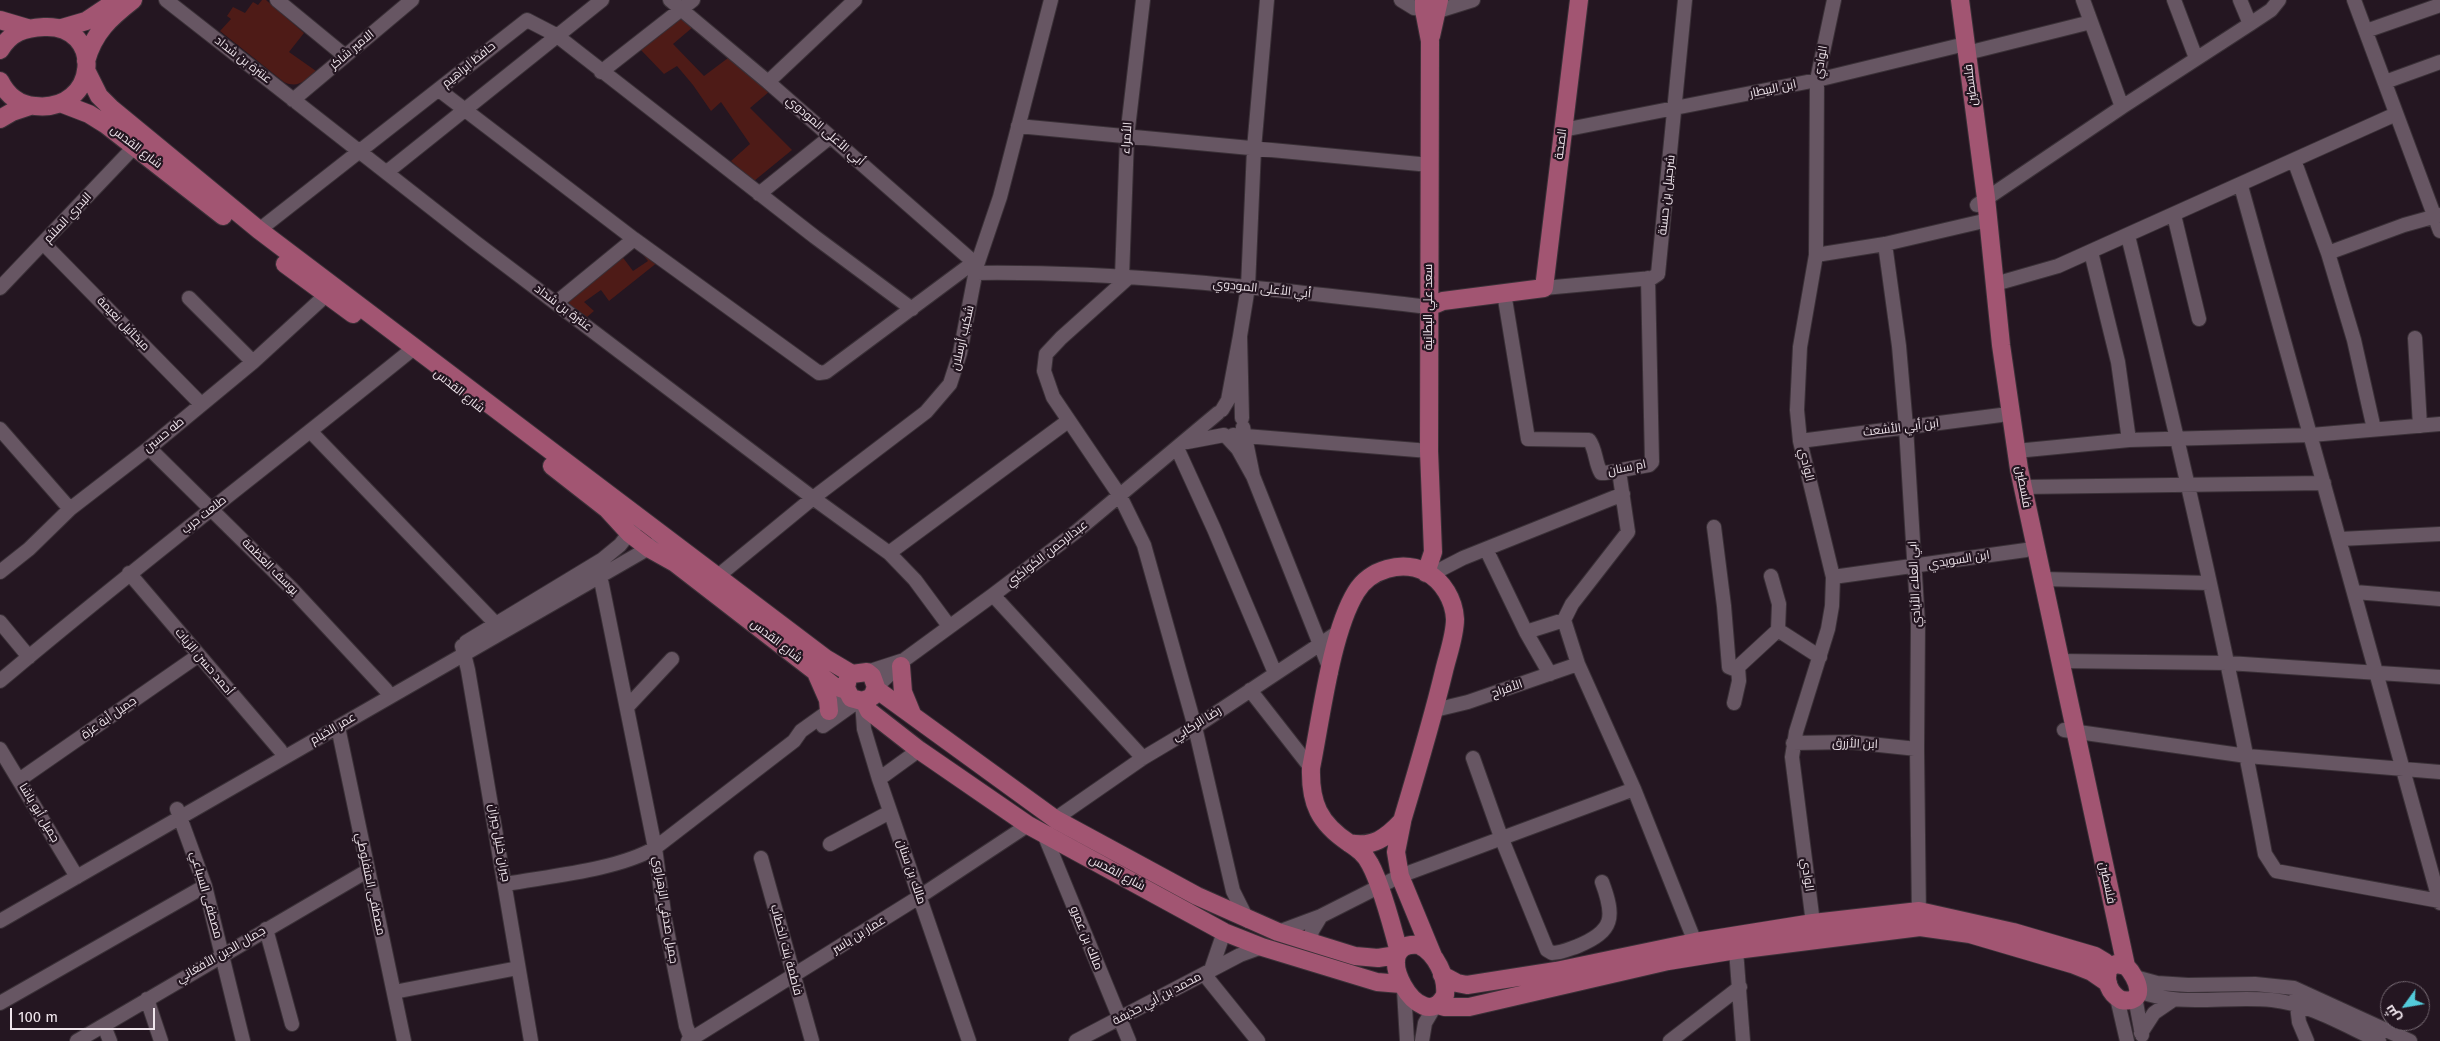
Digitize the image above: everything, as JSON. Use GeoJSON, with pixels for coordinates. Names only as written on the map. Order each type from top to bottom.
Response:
{"type":"FeatureCollection","features":[{"type":"Feature","properties":{"kind":"main road"},"geometry":{"type":"LineString","coordinates":[[0,20],[27,28],[62,28],[86,20],[117,0]]}},
{"type":"Feature","properties":{"kind":"main road"},"geometry":{"type":"LineString","coordinates":[[0,119],[12,112],[30,106],[63,104],[79,90],[92,42],[103,25],[133,0]]}},
{"type":"Feature","properties":{"kind":"main road","name":"الصحة"},"geometry":{"type":"LineString","coordinates":[[1544,288],[1579,0]]}},
{"type":"Feature","properties":{"kind":"main road","name":"فلسطين"},"geometry":{"type":"LineString","coordinates":[[1950,0],[1962,49]]}},
{"type":"Feature","properties":{"kind":"main road","name":"فلسطين"},"geometry":{"type":"LineString","coordinates":[[1960,0],[1962,49],[1982,211],[2001,415],[2026,550],[2059,661],[2108,940],[2123,981]]}},
{"type":"Feature","properties":{"kind":"main road","name":"سعد علي البطانية"},"geometry":{"type":"LineString","coordinates":[[1428,574],[1433,552],[1429,451],[1431,5]]}},
{"type":"Feature","properties":{"kind":"main road"},"geometry":{"type":"LineString","coordinates":[[0,50],[6,40],[16,32],[27,28]]}},
{"type":"Feature","properties":{"kind":"main road"},"geometry":{"type":"LineString","coordinates":[[62,28],[76,37],[82,44],[86,66],[94,88],[112,110],[259,230],[718,576],[825,658],[861,690],[914,717],[1055,819],[1197,896],[1248,920],[1278,932],[1369,958],[1398,954],[1408,946],[1419,945],[1434,959]]}},
{"type":"Feature","properties":{"kind":"main road"},"geometry":{"type":"LineString","coordinates":[[0,81],[12,98],[30,106]]}},
{"type":"Feature","properties":{"kind":"main road","name":"شارع القدس"},"geometry":{"type":"LineString","coordinates":[[63,104],[98,118],[326,296],[409,352],[607,510],[629,533],[650,549],[675,563],[834,686],[861,690],[869,711],[919,750],[1028,825],[1224,932],[1262,947],[1383,984],[1402,987]]}},
{"type":"Feature","properties":{"kind":"main road","name":"فلسطين"},"geometry":{"type":"LineString","coordinates":[[1982,211],[1994,284],[2016,451],[2042,579],[2043,608],[2123,981]]}},
{"type":"Feature","properties":{"kind":"main road","name":"أبي الأعلى المودوي"},"geometry":{"type":"LineString","coordinates":[[1430,307],[1443,301],[1544,288]]}},
{"type":"Feature","properties":{"kind":"main road"},"geometry":{"type":"LineString","coordinates":[[1437,1006],[1445,995],[1442,975],[1400,876],[1396,852],[1402,821],[1435,710],[1455,618],[1452,603],[1446,590],[1428,574],[1408,567],[1394,567],[1378,572],[1364,582],[1356,592],[1340,631],[1311,768],[1310,787],[1313,803],[1320,817],[1349,843],[1359,848],[1371,866],[1398,954],[1396,964],[1402,987],[1413,1003],[1427,1008],[1437,1006],[1469,1006],[1505,988],[1695,942],[1813,923],[1919,919],[2014,932],[2095,956],[2105,962],[2123,981]]}},
{"type":"Feature","properties":{"kind":"main road"},"geometry":{"type":"LineString","coordinates":[[902,663],[903,692],[914,717]]}},
{"type":"Feature","properties":{"kind":"main road"},"geometry":{"type":"LineString","coordinates":[[816,672],[828,700],[829,711]]}},
{"type":"Feature","properties":{"kind":"main road"},"geometry":{"type":"LineString","coordinates":[[1349,843],[1372,845],[1392,831],[1402,821]]}},
{"type":"Feature","properties":{"kind":"main road"},"geometry":{"type":"LineString","coordinates":[[1442,975],[1457,984],[1505,988],[1919,919],[2123,981]]}},
{"type":"Feature","properties":{"kind":"main road"},"geometry":{"type":"LineString","coordinates":[[2095,956],[2103,949],[2108,940]]}},
{"type":"Feature","properties":{"kind":"street","name":"عنترة بن شداد"},"geometry":{"type":"LineString","coordinates":[[166,0],[475,242],[889,553],[915,580],[949,626]]}},
{"type":"Feature","properties":{"kind":"street"},"geometry":{"type":"LineString","coordinates":[[278,0],[344,56]]}},
{"type":"Feature","properties":{"kind":"street","name":"الامير شاكر"},"geometry":{"type":"LineString","coordinates":[[293,100],[412,0]]}},
{"type":"Feature","properties":{"kind":"street"},"geometry":{"type":"LineString","coordinates":[[387,172],[602,0]]}},
{"type":"Feature","properties":{"kind":"street"},"geometry":{"type":"LineString","coordinates":[[601,72],[675,5],[693,0]]}},
{"type":"Feature","properties":{"kind":"street"},"geometry":{"type":"LineString","coordinates":[[768,82],[855,0]]}},
{"type":"Feature","properties":{"kind":"street","name":"شكيب أرسلان"},"geometry":{"type":"LineString","coordinates":[[718,576],[814,498],[926,412],[942,396],[956,372],[976,267],[1000,196],[1051,0]]}},
{"type":"Feature","properties":{"kind":"street","name":"الأمراء"},"geometry":{"type":"LineString","coordinates":[[1125,277],[1126,137],[1143,0]]}},
{"type":"Feature","properties":{"kind":"street"},"geometry":{"type":"LineString","coordinates":[[1267,0],[1254,149],[1248,287],[1228,400],[1220,412],[1215,426],[1232,435],[1253,476],[1318,644],[1331,672]]}},
{"type":"Feature","properties":{"kind":"street"},"geometry":{"type":"LineString","coordinates":[[1401,0],[1414,8],[1431,5],[1448,10],[1465,0]]}},
{"type":"Feature","properties":{"kind":"street","name":"شرحبيل بن حسنة"},"geometry":{"type":"LineString","coordinates":[[1648,278],[1656,277],[1659,270],[1685,0]]}},
{"type":"Feature","properties":{"kind":"street","name":"الوادي"},"geometry":{"type":"LineString","coordinates":[[1813,923],[1792,770],[1793,744],[1820,657],[1832,606],[1833,578],[1800,441],[1797,418],[1800,347],[1816,255],[1817,80],[1834,0]]}},
{"type":"Feature","properties":{"kind":"street"},"geometry":{"type":"LineString","coordinates":[[2083,0],[2122,107]]}},
{"type":"Feature","properties":{"kind":"street"},"geometry":{"type":"LineString","coordinates":[[2174,0],[2196,58]]}},
{"type":"Feature","properties":{"kind":"street"},"geometry":{"type":"LineString","coordinates":[[2240,0],[2250,24]]}},
{"type":"Feature","properties":{"kind":"street"},"geometry":{"type":"LineString","coordinates":[[1816,255],[1885,244],[1982,211],[2122,107],[2250,24],[2276,6],[2279,0]]}},
{"type":"Feature","properties":{"kind":"street"},"geometry":{"type":"LineString","coordinates":[[2354,0],[2396,114],[2437,215],[2440,231]]}},
{"type":"Feature","properties":{"kind":"street","name":"أبي الأعلى المودوي"},"geometry":{"type":"LineString","coordinates":[[675,5],[905,200],[976,267],[1248,287],[1430,307]]}},
{"type":"Feature","properties":{"kind":"street"},"geometry":{"type":"LineString","coordinates":[[2366,32],[2440,5]]}},
{"type":"Feature","properties":{"kind":"street","name":"حافظ ابراهيم"},"geometry":{"type":"LineString","coordinates":[[259,230],[527,20],[556,35],[759,194],[912,309]]}},
{"type":"Feature","properties":{"kind":"street","name":"ابن البيطار"},"geometry":{"type":"LineString","coordinates":[[1563,130],[1676,109],[2091,22]]}},
{"type":"Feature","properties":{"kind":"street"},"geometry":{"type":"LineString","coordinates":[[2385,82],[2440,62]]}},
{"type":"Feature","properties":{"kind":"street"},"geometry":{"type":"LineString","coordinates":[[439,90],[634,239],[819,373],[826,372],[912,309],[976,267]]}},
{"type":"Feature","properties":{"kind":"street"},"geometry":{"type":"LineString","coordinates":[[1994,284],[2058,266],[2241,186],[2396,114]]}},
{"type":"Feature","properties":{"kind":"street"},"geometry":{"type":"LineString","coordinates":[[1018,126],[1430,165]]}},
{"type":"Feature","properties":{"kind":"street"},"geometry":{"type":"LineString","coordinates":[[759,194],[830,137]]}},
{"type":"Feature","properties":{"kind":"street","name":"البدري الملثم"},"geometry":{"type":"LineString","coordinates":[[0,288],[44,244],[135,146]]}},
{"type":"Feature","properties":{"kind":"street"},"geometry":{"type":"LineString","coordinates":[[2294,160],[2328,254],[2354,340],[2374,429]]}},
{"type":"Feature","properties":{"kind":"street"},"geometry":{"type":"LineString","coordinates":[[2128,236],[2179,437],[2209,583],[2228,663],[2265,854],[2276,871],[2440,902],[2401,768],[2355,592],[2241,186]]}},
{"type":"Feature","properties":{"kind":"street"},"geometry":{"type":"LineString","coordinates":[[2174,215],[2199,319]]}},
{"type":"Feature","properties":{"kind":"street"},"geometry":{"type":"LineString","coordinates":[[2328,254],[2370,236],[2437,215]]}},
{"type":"Feature","properties":{"kind":"street"},"geometry":{"type":"LineString","coordinates":[[557,302],[634,239]]}},
{"type":"Feature","properties":{"kind":"street","name":"ميخائيل نعيمة"},"geometry":{"type":"LineString","coordinates":[[44,244],[201,404]]}},
{"type":"Feature","properties":{"kind":"street","name":"ابي العلاء الأيادي"},"geometry":{"type":"LineString","coordinates":[[1885,244],[1899,346],[1906,427],[1914,568],[1919,678],[1917,749],[1920,833],[1919,919]]}},
{"type":"Feature","properties":{"kind":"street"},"geometry":{"type":"LineString","coordinates":[[2091,252],[2118,362],[2129,440]]}},
{"type":"Feature","properties":{"kind":"street"},"geometry":{"type":"LineString","coordinates":[[1125,277],[1046,354],[1044,371],[1053,397],[1120,496],[1144,545],[1195,726],[1233,891],[1248,920]]}},
{"type":"Feature","properties":{"kind":"street"},"geometry":{"type":"LineString","coordinates":[[1544,288],[1648,278]]}},
{"type":"Feature","properties":{"kind":"street","name":"ام سنان"},"geometry":{"type":"LineString","coordinates":[[1504,293],[1528,439],[1589,440],[1601,473],[1619,472],[1649,465],[1653,458],[1648,278]]}},
{"type":"Feature","properties":{"kind":"street","name":"طه حسين"},"geometry":{"type":"LineString","coordinates":[[0,572],[42,537],[70,509],[149,448],[252,362],[326,296]]}},
{"type":"Feature","properties":{"kind":"street"},"geometry":{"type":"LineString","coordinates":[[189,298],[252,362]]}},
{"type":"Feature","properties":{"kind":"street"},"geometry":{"type":"LineString","coordinates":[[1232,435],[1240,429],[1242,419],[1240,336]]}},
{"type":"Feature","properties":{"kind":"street"},"geometry":{"type":"LineString","coordinates":[[2415,338],[2420,426]]}},
{"type":"Feature","properties":{"kind":"street","name":"طلعت حرب"},"geometry":{"type":"LineString","coordinates":[[0,681],[129,573],[311,432],[409,352]]}},
{"type":"Feature","properties":{"kind":"street"},"geometry":{"type":"LineString","coordinates":[[1220,412],[1233,410],[1242,419]]}},
{"type":"Feature","properties":{"kind":"street","name":"عبدالرحمن الكواكبي"},"geometry":{"type":"LineString","coordinates":[[861,690],[902,663],[949,626],[993,595],[1120,496],[1220,412]]}},
{"type":"Feature","properties":{"kind":"street","name":"ابن أبي الأشعث"},"geometry":{"type":"LineString","coordinates":[[1800,441],[2001,415]]}},
{"type":"Feature","properties":{"kind":"street"},"geometry":{"type":"LineString","coordinates":[[889,553],[1068,421]]}},
{"type":"Feature","properties":{"kind":"street"},"geometry":{"type":"LineString","coordinates":[[2016,451],[2129,440],[2179,437],[2311,435],[2440,424]]}},
{"type":"Feature","properties":{"kind":"street"},"geometry":{"type":"LineString","coordinates":[[311,432],[496,624]]}},
{"type":"Feature","properties":{"kind":"street","name":"عبدالرحمن الكواكبي"},"geometry":{"type":"LineString","coordinates":[[1182,445],[1232,435],[1429,451]]}},
{"type":"Feature","properties":{"kind":"street"},"geometry":{"type":"LineString","coordinates":[[2,436],[70,509]]}},
{"type":"Feature","properties":{"kind":"street"},"geometry":{"type":"LineString","coordinates":[[1182,445],[1214,529],[1275,673]]}},
{"type":"Feature","properties":{"kind":"street","name":"يوسف العظمة"},"geometry":{"type":"LineString","coordinates":[[149,448],[292,589],[386,690]]}},
{"type":"Feature","properties":{"kind":"street"},"geometry":{"type":"LineString","coordinates":[[1619,472],[1628,532],[1572,604],[1564,620],[1578,664],[1634,789],[1695,942]]}},
{"type":"Feature","properties":{"kind":"street"},"geometry":{"type":"LineString","coordinates":[[2022,487],[2324,483]]}},
{"type":"Feature","properties":{"kind":"street"},"geometry":{"type":"LineString","coordinates":[[1428,574],[1623,494]]}},
{"type":"Feature","properties":{"kind":"street","name":"عمر الخيام"},"geometry":{"type":"LineString","coordinates":[[178,813],[338,727],[463,649],[496,624],[603,559],[641,518]]}},
{"type":"Feature","properties":{"kind":"street"},"geometry":{"type":"LineString","coordinates":[[1714,527],[1724,606],[1729,667],[1734,669],[1738,667],[1778,630],[1779,604],[1771,576]]}},
{"type":"Feature","properties":{"kind":"street"},"geometry":{"type":"LineString","coordinates":[[2340,539],[2440,534]]}},
{"type":"Feature","properties":{"kind":"street","name":"عمر الخيام"},"geometry":{"type":"LineString","coordinates":[[0,921],[75,873],[178,813],[280,750],[632,556],[650,549],[665,536]]}},
{"type":"Feature","properties":{"kind":"street"},"geometry":{"type":"LineString","coordinates":[[1486,549],[1526,632],[1550,674]]}},
{"type":"Feature","properties":{"kind":"street","name":"ابن السويدي"},"geometry":{"type":"LineString","coordinates":[[1833,578],[1914,568],[2026,550]]}},
{"type":"Feature","properties":{"kind":"street","name":"أحمد حسن الزيات"},"geometry":{"type":"LineString","coordinates":[[129,573],[280,750]]}},
{"type":"Feature","properties":{"kind":"street"},"geometry":{"type":"LineString","coordinates":[[506,884],[621,862],[643,855],[655,848],[628,706],[600,575]]}},
{"type":"Feature","properties":{"kind":"street"},"geometry":{"type":"LineString","coordinates":[[2042,579],[2209,583]]}},
{"type":"Feature","properties":{"kind":"street"},"geometry":{"type":"LineString","coordinates":[[2355,592],[2440,599]]}},
{"type":"Feature","properties":{"kind":"street"},"geometry":{"type":"LineString","coordinates":[[993,595],[1143,758]]}},
{"type":"Feature","properties":{"kind":"street"},"geometry":{"type":"LineString","coordinates":[[1526,632],[1564,620]]}},
{"type":"Feature","properties":{"kind":"street"},"geometry":{"type":"LineString","coordinates":[[0,622],[29,657]]}},
{"type":"Feature","properties":{"kind":"street"},"geometry":{"type":"LineString","coordinates":[[1778,630],[1820,657]]}},
{"type":"Feature","properties":{"kind":"street","name":"رضا الركابي"},"geometry":{"type":"LineString","coordinates":[[1055,819],[1143,758],[1340,631]]}},
{"type":"Feature","properties":{"kind":"street","name":"جبران خليل جبران"},"geometry":{"type":"LineString","coordinates":[[463,649],[506,884],[531,1041]]}},
{"type":"Feature","properties":{"kind":"street","name":"جميل أبة عزة"},"geometry":{"type":"LineString","coordinates":[[19,780],[199,655]]}},
{"type":"Feature","properties":{"kind":"street"},"geometry":{"type":"LineString","coordinates":[[628,706],[672,659]]}},
{"type":"Feature","properties":{"kind":"street"},"geometry":{"type":"LineString","coordinates":[[2059,661],[2228,663],[2440,677]]}},
{"type":"Feature","properties":{"kind":"street","name":"الأفراح"},"geometry":{"type":"LineString","coordinates":[[1435,710],[1468,702],[1578,664]]}},
{"type":"Feature","properties":{"kind":"street"},"geometry":{"type":"LineString","coordinates":[[1734,703],[1739,680],[1738,667]]}},
{"type":"Feature","properties":{"kind":"street"},"geometry":{"type":"LineString","coordinates":[[794,741],[801,731],[861,690]]}},
{"type":"Feature","properties":{"kind":"street"},"geometry":{"type":"LineString","coordinates":[[794,741],[807,738],[861,690]]}},
{"type":"Feature","properties":{"kind":"street","name":"مالك بن سنان"},"geometry":{"type":"LineString","coordinates":[[861,690],[864,729],[879,779],[968,1041]]}},
{"type":"Feature","properties":{"kind":"street"},"geometry":{"type":"LineString","coordinates":[[1250,690],[1311,768]]}},
{"type":"Feature","properties":{"kind":"street","name":"مصطفى المنفلوطي"},"geometry":{"type":"LineString","coordinates":[[338,727],[404,1041]]}},
{"type":"Feature","properties":{"kind":"street"},"geometry":{"type":"LineString","coordinates":[[2070,730],[2247,756],[2440,772]]}},
{"type":"Feature","properties":{"kind":"street","name":"جميل صدقي الزهراوي"},"geometry":{"type":"LineString","coordinates":[[689,1041],[664,911],[655,848],[794,741]]}},
{"type":"Feature","properties":{"kind":"street","name":"ابن الأزرق"},"geometry":{"type":"LineString","coordinates":[[1793,744],[1852,742],[1917,749]]}},
{"type":"Feature","properties":{"kind":"street","name":"جميل أبو باشا"},"geometry":{"type":"LineString","coordinates":[[0,748],[75,873]]}},
{"type":"Feature","properties":{"kind":"street"},"geometry":{"type":"LineString","coordinates":[[879,779],[919,750]]}},
{"type":"Feature","properties":{"kind":"street"},"geometry":{"type":"LineString","coordinates":[[1473,758],[1501,837],[1547,950],[1552,953],[1558,953],[1584,943],[1606,929],[1609,923],[1609,900],[1602,882]]}},
{"type":"Feature","properties":{"kind":"street"},"geometry":{"type":"LineString","coordinates":[[1278,932],[1321,916],[1378,885],[1400,876],[1634,789]]}},
{"type":"Feature","properties":{"kind":"street"},"geometry":{"type":"LineString","coordinates":[[830,844],[890,812]]}},
{"type":"Feature","properties":{"kind":"street","name":"مصطفى السباعي"},"geometry":{"type":"LineString","coordinates":[[178,813],[205,886],[243,1041]]}},
{"type":"Feature","properties":{"kind":"street","name":"عمار بن ياسر"},"geometry":{"type":"LineString","coordinates":[[689,1041],[919,897],[1028,825]]}},
{"type":"Feature","properties":{"kind":"street","name":"مالك بن عمرو"},"geometry":{"type":"LineString","coordinates":[[1044,834],[1129,1041]]}},
{"type":"Feature","properties":{"kind":"street","name":"فاطمة بنت الخطاب"},"geometry":{"type":"LineString","coordinates":[[761,858],[812,1041]]}},
{"type":"Feature","properties":{"kind":"street","name":"جمال الدين الأفغاني"},"geometry":{"type":"LineString","coordinates":[[76,1041],[367,871]]}},
{"type":"Feature","properties":{"kind":"street","name":"عمر الخيام"},"geometry":{"type":"LineString","coordinates":[[0,911],[75,873]]}},
{"type":"Feature","properties":{"kind":"street"},"geometry":{"type":"LineString","coordinates":[[0,1003],[205,886]]}},
{"type":"Feature","properties":{"kind":"street"},"geometry":{"type":"LineString","coordinates":[[1310,942],[1312,931],[1321,916]]}},
{"type":"Feature","properties":{"kind":"street"},"geometry":{"type":"LineString","coordinates":[[266,929],[292,1024]]}},
{"type":"Feature","properties":{"kind":"street"},"geometry":{"type":"LineString","coordinates":[[1224,932],[1208,972],[1258,1041]]}},
{"type":"Feature","properties":{"kind":"street","name":"محمد بن أبي حذيفة"},"geometry":{"type":"LineString","coordinates":[[1076,1041],[1240,955],[1262,947]]}},
{"type":"Feature","properties":{"kind":"street"},"geometry":{"type":"LineString","coordinates":[[1736,950],[1743,1041]]}},
{"type":"Feature","properties":{"kind":"street"},"geometry":{"type":"LineString","coordinates":[[394,992],[518,968]]}},
{"type":"Feature","properties":{"kind":"street"},"geometry":{"type":"LineString","coordinates":[[2123,981],[2188,985],[2255,984],[2294,988],[2410,1041]]}},
{"type":"Feature","properties":{"kind":"street"},"geometry":{"type":"LineString","coordinates":[[2123,981],[2155,998],[2173,1000],[2272,1000],[2297,1004],[2379,1041]]}},
{"type":"Feature","properties":{"kind":"street","name":"فلسطين"},"geometry":{"type":"LineString","coordinates":[[2123,981],[2142,1037]]}},
{"type":"Feature","properties":{"kind":"street","name":"فلسطين"},"geometry":{"type":"LineString","coordinates":[[2123,981],[2127,1041]]}},
{"type":"Feature","properties":{"kind":"street"},"geometry":{"type":"LineString","coordinates":[[1402,987],[1408,1041]]}},
{"type":"Feature","properties":{"kind":"street"},"geometry":{"type":"LineString","coordinates":[[1670,1041],[1740,987]]}},
{"type":"Feature","properties":{"kind":"street"},"geometry":{"type":"LineString","coordinates":[[2294,988],[2299,1022],[2307,1041]]}},
{"type":"Feature","properties":{"kind":"street"},"geometry":{"type":"LineString","coordinates":[[147,999],[161,1041]]}},
{"type":"Feature","properties":{"kind":"street"},"geometry":{"type":"LineString","coordinates":[[2142,1037],[2154,1013],[2173,1000]]}},
{"type":"Feature","properties":{"kind":"street"},"geometry":{"type":"LineString","coordinates":[[1422,1041],[1425,1023],[1437,1006]]}},
{"type":"Feature","properties":{"kind":"street"},"geometry":{"type":"LineString","coordinates":[[104,1026],[110,1041]]}},
{"type":"Feature","properties":{"kind":"shaded area"},"geometry":{"type":"Polygon","coordinates":[[[262,0],[266,0],[304,33],[289,52],[316,71],[309,78],[298,84],[284,82],[220,31],[231,19],[227,16],[233,7],[245,13],[253,2],[258,5],[262,0]]]}},
{"type":"Feature","properties":{"kind":"shaded area"},"geometry":{"type":"Polygon","coordinates":[[[682,18],[693,27],[673,44],[704,76],[728,58],[770,91],[750,108],[792,150],[754,181],[731,161],[750,144],[721,102],[711,111],[677,66],[664,74],[641,50],[682,18]]]}},
{"type":"Feature","properties":{"kind":"shaded area"},"geometry":{"type":"Polygon","coordinates":[[[636,246],[658,262],[609,301],[601,290],[584,302],[594,311],[587,317],[564,300],[621,255],[633,271],[648,261],[636,246]]]}}]}
